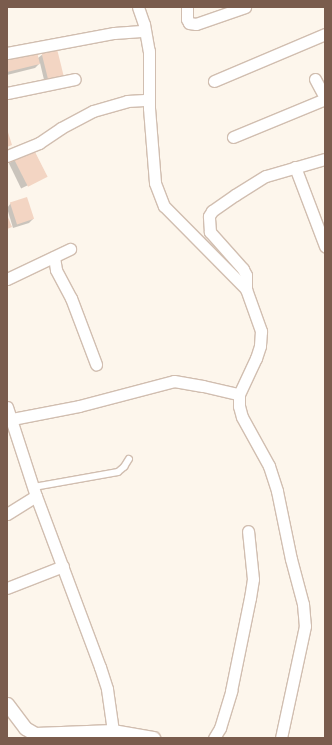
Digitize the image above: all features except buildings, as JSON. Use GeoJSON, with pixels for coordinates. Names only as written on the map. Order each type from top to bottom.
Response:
{"type":"FeatureCollection","features":[{"type":"Feature","properties":{"kind":"street"},"geometry":{"type":"LineString","coordinates":[[138,7],[142,32],[149,51],[145,100],[155,183],[164,206],[246,289]]}},
{"type":"Feature","properties":{"kind":"street"},"geometry":{"type":"LineString","coordinates":[[186,7],[187,19],[190,23],[196,24],[245,7]]}},
{"type":"Feature","properties":{"kind":"street"},"geometry":{"type":"LineString","coordinates":[[7,53],[114,33],[142,32]]}},
{"type":"Feature","properties":{"kind":"street"},"geometry":{"type":"LineString","coordinates":[[214,81],[325,34]]}},
{"type":"Feature","properties":{"kind":"street"},"geometry":{"type":"LineString","coordinates":[[233,137],[325,98],[315,78]]}},
{"type":"Feature","properties":{"kind":"street"},"geometry":{"type":"LineString","coordinates":[[7,93],[75,79]]}},
{"type":"Feature","properties":{"kind":"street"},"geometry":{"type":"LineString","coordinates":[[7,156],[39,143],[81,116],[127,101],[145,100]]}},
{"type":"Feature","properties":{"kind":"street"},"geometry":{"type":"LineString","coordinates":[[234,393],[256,358],[261,331],[246,289],[246,274],[210,232],[208,216],[212,211],[235,195],[266,176],[325,159]]}},
{"type":"Feature","properties":{"kind":"street"},"geometry":{"type":"LineString","coordinates":[[295,167],[325,246]]}},
{"type":"Feature","properties":{"kind":"street"},"geometry":{"type":"LineString","coordinates":[[7,279],[70,249]]}},
{"type":"Feature","properties":{"kind":"street"},"geometry":{"type":"LineString","coordinates":[[54,257],[56,270],[71,298],[96,364]]}},
{"type":"Feature","properties":{"kind":"street"},"geometry":{"type":"LineString","coordinates":[[9,419],[79,406],[174,381],[234,393]]}},
{"type":"Feature","properties":{"kind":"street"},"geometry":{"type":"LineString","coordinates":[[234,393],[242,417],[269,466],[275,484],[291,559],[303,604],[305,626],[280,738]]}},
{"type":"Feature","properties":{"kind":"street"},"geometry":{"type":"LineString","coordinates":[[7,407],[9,419],[107,689],[113,731]]}},
{"type":"Feature","properties":{"kind":"street"},"geometry":{"type":"LineString","coordinates":[[7,514],[35,492]]}},
{"type":"Feature","properties":{"kind":"street"},"geometry":{"type":"LineString","coordinates":[[214,738],[220,728],[231,691],[250,598],[253,579],[248,531]]}},
{"type":"Feature","properties":{"kind":"street"},"geometry":{"type":"LineString","coordinates":[[7,588],[63,566]]}},
{"type":"Feature","properties":{"kind":"street"},"geometry":{"type":"LineString","coordinates":[[7,704],[25,728],[36,736],[113,731],[128,735],[153,738]]}},
{"type":"Feature","properties":{"kind":"lane"},"geometry":{"type":"LineString","coordinates":[[35,492],[118,472],[124,467],[129,458]]}}]}
